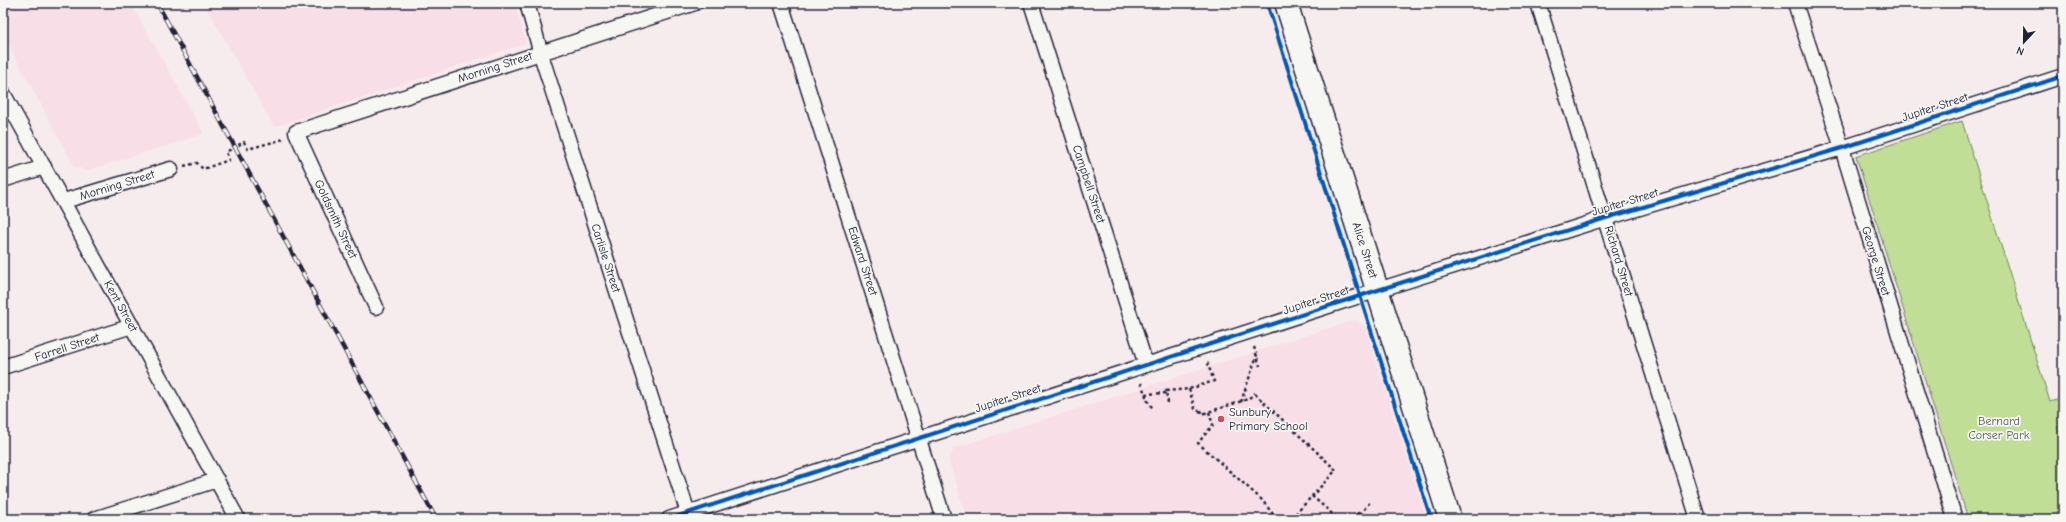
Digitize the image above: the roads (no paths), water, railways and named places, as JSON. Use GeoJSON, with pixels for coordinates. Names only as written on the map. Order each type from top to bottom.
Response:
{"type":"FeatureCollection","features":[{"type":"Feature","properties":{"kind":"main road","name":"Alice Street"},"geometry":{"type":"LineString","coordinates":[[1286,3],[1450,519]]}},
{"type":"Feature","properties":{"kind":"street","name":"Carlisle Street"},"geometry":{"type":"LineString","coordinates":[[527,3],[541,52],[688,513]]}},
{"type":"Feature","properties":{"kind":"street","name":"Morning Street"},"geometry":{"type":"LineString","coordinates":[[290,136],[541,52],[695,3]]}},
{"type":"Feature","properties":{"kind":"street","name":"Edward Street"},"geometry":{"type":"LineString","coordinates":[[782,3],[944,519]]}},
{"type":"Feature","properties":{"kind":"street","name":"Campbell Street"},"geometry":{"type":"LineString","coordinates":[[1031,3],[1146,365]]}},
{"type":"Feature","properties":{"kind":"street","name":"Richard Street"},"geometry":{"type":"LineString","coordinates":[[1538,3],[1606,218],[1698,519]]}},
{"type":"Feature","properties":{"kind":"street","name":"George Street"},"geometry":{"type":"LineString","coordinates":[[1795,3],[1842,148],[1955,519]]}},
{"type":"Feature","properties":{"kind":"street","name":"Jupiter Street"},"geometry":{"type":"LineString","coordinates":[[669,519],[1378,290],[1606,218],[1842,148],[2063,76]]}},
{"type":"Feature","properties":{"kind":"street","name":"Kent Street"},"geometry":{"type":"LineString","coordinates":[[3,93],[64,201],[238,519]]}},
{"type":"Feature","properties":{"kind":"street","name":"Goldsmith Street"},"geometry":{"type":"LineString","coordinates":[[290,136],[376,307]]}},
{"type":"Feature","properties":{"kind":"street"},"geometry":{"type":"LineString","coordinates":[[3,180],[44,167]]}},
{"type":"Feature","properties":{"kind":"street","name":"Morning Street"},"geometry":{"type":"LineString","coordinates":[[64,201],[170,170]]}},
{"type":"Feature","properties":{"kind":"street","name":"Farrell Street"},"geometry":{"type":"LineString","coordinates":[[3,367],[132,326]]}},
{"type":"Feature","properties":{"kind":"street"},"geometry":{"type":"LineString","coordinates":[[94,519],[217,480]]}},
{"type":"Feature","properties":{"kind":"railway"},"geometry":{"type":"LineString","coordinates":[[157,3],[436,519]]}},
{"type":"Feature","properties":{"kind":"place","name":"Sunbury Primary School"},"geometry":{"type":"Point","coordinates":[1221,419]}},
{"type":"Feature","properties":{"kind":"park label","name":"Bernard Corser Park"},"geometry":{"type":"Point","coordinates":[1999,428]}}]}
